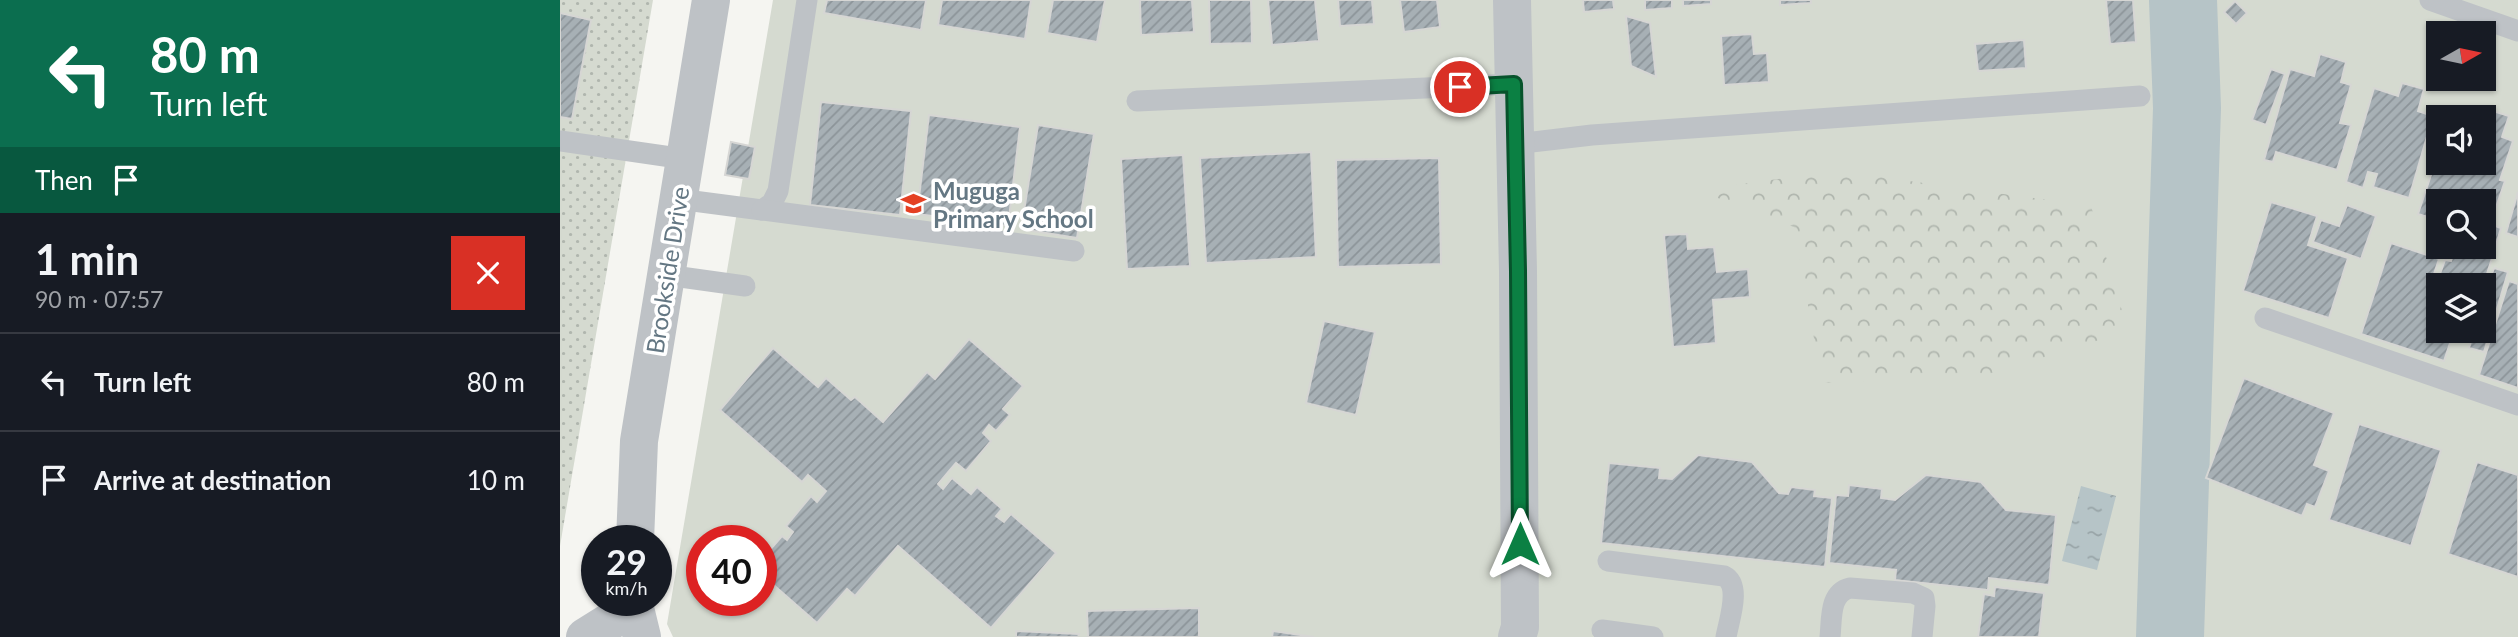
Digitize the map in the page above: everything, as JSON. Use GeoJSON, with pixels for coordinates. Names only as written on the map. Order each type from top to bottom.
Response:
{"type":"FeatureCollection","features":[{"type":"Feature","properties":{"kind":"street","name":"Brookside Drive"},"geometry":{"type":"LineString","coordinates":[[636,525],[639,441],[711,0]]}},
{"type":"Feature","properties":{"kind":"street"},"geometry":{"type":"LineString","coordinates":[[1512,0],[1519,474],[1520,627],[1517,637]]}},
{"type":"Feature","properties":{"kind":"street"},"geometry":{"type":"LineString","coordinates":[[585,637],[634,616]]}},
{"type":"Feature","properties":{"kind":"lane"},"geometry":{"type":"LineString","coordinates":[[762,210],[772,202],[778,191],[807,0]]}},
{"type":"Feature","properties":{"kind":"lane"},"geometry":{"type":"LineString","coordinates":[[2430,0],[2518,31]]}},
{"type":"Feature","properties":{"kind":"lane"},"geometry":{"type":"LineString","coordinates":[[1137,101],[1514,84]]}},
{"type":"Feature","properties":{"kind":"lane"},"geometry":{"type":"LineString","coordinates":[[1515,144],[1605,134],[2140,96]]}},
{"type":"Feature","properties":{"kind":"lane"},"geometry":{"type":"LineString","coordinates":[[560,141],[685,159]]}},
{"type":"Feature","properties":{"kind":"lane"},"geometry":{"type":"LineString","coordinates":[[678,200],[1074,251]]}},
{"type":"Feature","properties":{"kind":"lane"},"geometry":{"type":"LineString","coordinates":[[666,275],[745,286]]}},
{"type":"Feature","properties":{"kind":"lane"},"geometry":{"type":"LineString","coordinates":[[2265,318],[2518,405]]}},
{"type":"Feature","properties":{"kind":"lane"},"geometry":{"type":"LineString","coordinates":[[1608,561],[1730,579],[1734,587],[1726,637]]}},
{"type":"Feature","properties":{"kind":"lane"},"geometry":{"type":"LineString","coordinates":[[1829,637],[1835,599],[1843,590],[1850,588],[1913,593],[1923,598],[1925,606],[1922,637]]}},
{"type":"Feature","properties":{"kind":"lane"},"geometry":{"type":"LineString","coordinates":[[1602,630],[1653,637]]}},
{"type":"Feature","properties":{"kind":"green space"},"geometry":{"type":"Polygon","coordinates":[[[560,0],[653,0],[560,546],[560,0]]]}},
{"type":"Feature","properties":{"kind":"green space"},"geometry":{"type":"Polygon","coordinates":[[[773,0],[2518,0],[2518,637],[673,637],[667,624],[668,616],[672,616],[672,595],[773,0]]]}},
{"type":"Feature","properties":{"kind":"green space"},"geometry":{"type":"Polygon","coordinates":[[[1837,171],[2091,206],[2128,331],[1977,378],[1822,383],[1794,227],[1697,190],[1837,171]]]}},
{"type":"Feature","properties":{"kind":"water"},"geometry":{"type":"Polygon","coordinates":[[[2081,486],[2116,496],[2097,570],[2062,561],[2081,486]]]}},
{"type":"Feature","properties":{"kind":"building"},"geometry":{"type":"Polygon","coordinates":[[[827,0],[926,0],[921,30],[824,13],[827,0]]]}},
{"type":"Feature","properties":{"kind":"building"},"geometry":{"type":"Polygon","coordinates":[[[942,0],[1031,0],[1025,39],[938,25],[942,0]]]}},
{"type":"Feature","properties":{"kind":"building"},"geometry":{"type":"Polygon","coordinates":[[[1053,0],[1105,0],[1097,42],[1047,33],[1053,0]]]}},
{"type":"Feature","properties":{"kind":"building"},"geometry":{"type":"Polygon","coordinates":[[[1140,0],[1192,0],[1194,32],[1141,35],[1140,0]]]}},
{"type":"Feature","properties":{"kind":"building"},"geometry":{"type":"Polygon","coordinates":[[[1209,0],[1251,0],[1252,43],[1210,44],[1209,0]]]}},
{"type":"Feature","properties":{"kind":"building"},"geometry":{"type":"Polygon","coordinates":[[[1268,0],[1315,0],[1319,41],[1272,45],[1268,0]]]}},
{"type":"Feature","properties":{"kind":"building"},"geometry":{"type":"Polygon","coordinates":[[[1338,0],[1372,0],[1374,24],[1340,26],[1338,0]]]}},
{"type":"Feature","properties":{"kind":"building"},"geometry":{"type":"Polygon","coordinates":[[[1400,0],[1437,0],[1440,27],[1404,32],[1400,0]]]}},
{"type":"Feature","properties":{"kind":"building"},"geometry":{"type":"Polygon","coordinates":[[[1583,0],[1613,0],[1614,9],[1584,12],[1583,0]]]}},
{"type":"Feature","properties":{"kind":"building"},"geometry":{"type":"Polygon","coordinates":[[[1645,0],[1672,0],[1672,8],[1645,10],[1645,0]]]}},
{"type":"Feature","properties":{"kind":"building"},"geometry":{"type":"Polygon","coordinates":[[[1683,0],[1711,0],[1711,4],[1683,6],[1683,0]]]}},
{"type":"Feature","properties":{"kind":"building"},"geometry":{"type":"Polygon","coordinates":[[[1780,0],[1811,0],[1811,3],[1780,5],[1780,0]]]}},
{"type":"Feature","properties":{"kind":"building"},"geometry":{"type":"Polygon","coordinates":[[[2106,0],[2133,0],[2136,42],[2110,44],[2106,0]]]}},
{"type":"Feature","properties":{"kind":"building"},"geometry":{"type":"Polygon","coordinates":[[[2235,1],[2247,13],[2236,24],[2224,12],[2235,1]]]}},
{"type":"Feature","properties":{"kind":"building"},"geometry":{"type":"Polygon","coordinates":[[[560,13],[591,20],[572,119],[560,117],[560,13]]]}},
{"type":"Feature","properties":{"kind":"building"},"geometry":{"type":"Polygon","coordinates":[[[1626,16],[1650,23],[1656,77],[1631,66],[1626,16]]]}},
{"type":"Feature","properties":{"kind":"building"},"geometry":{"type":"Polygon","coordinates":[[[1752,34],[1754,54],[1767,53],[1769,82],[1724,85],[1721,36],[1752,34]]]}},
{"type":"Feature","properties":{"kind":"building"},"geometry":{"type":"Polygon","coordinates":[[[2024,40],[2026,68],[1978,71],[1975,44],[2024,40]]]}},
{"type":"Feature","properties":{"kind":"building"},"geometry":{"type":"Polygon","coordinates":[[[2320,54],[2346,62],[2341,82],[2351,85],[2340,123],[2351,125],[2337,170],[2276,152],[2273,162],[2264,160],[2290,69],[2314,76],[2320,54]]]}},
{"type":"Feature","properties":{"kind":"building"},"geometry":{"type":"Polygon","coordinates":[[[2271,69],[2285,74],[2266,125],[2252,120],[2271,69]]]}},
{"type":"Feature","properties":{"kind":"building"},"geometry":{"type":"Polygon","coordinates":[[[2402,83],[2424,89],[2418,111],[2426,114],[2426,140],[2409,198],[2373,187],[2377,174],[2368,172],[2363,188],[2346,182],[2374,88],[2398,96],[2402,83]]]}},
{"type":"Feature","properties":{"kind":"building"},"geometry":{"type":"Polygon","coordinates":[[[821,102],[911,111],[900,215],[810,205],[821,102]]]}},
{"type":"Feature","properties":{"kind":"building"},"geometry":{"type":"Polygon","coordinates":[[[2496,112],[2509,116],[2502,137],[2513,141],[2500,180],[2505,181],[2496,207],[2496,189],[2426,189],[2431,175],[2496,175],[2496,112]]]}},
{"type":"Feature","properties":{"kind":"building"},"geometry":{"type":"Polygon","coordinates":[[[929,115],[1020,127],[1008,226],[917,214],[929,115]]]}},
{"type":"Feature","properties":{"kind":"building"},"geometry":{"type":"Polygon","coordinates":[[[1038,125],[1094,134],[1077,238],[1021,229],[1038,125]]]}},
{"type":"Feature","properties":{"kind":"building"},"geometry":{"type":"Polygon","coordinates":[[[731,142],[755,147],[749,179],[725,175],[731,142]]]}},
{"type":"Feature","properties":{"kind":"building"},"geometry":{"type":"Polygon","coordinates":[[[1311,152],[1316,257],[1206,263],[1200,158],[1311,152]]]}},
{"type":"Feature","properties":{"kind":"building"},"geometry":{"type":"Polygon","coordinates":[[[1183,155],[1190,266],[1127,269],[1121,159],[1183,155]]]}},
{"type":"Feature","properties":{"kind":"building"},"geometry":{"type":"Polygon","coordinates":[[[1439,158],[1441,264],[1338,267],[1336,160],[1439,158]]]}},
{"type":"Feature","properties":{"kind":"building"},"geometry":{"type":"Polygon","coordinates":[[[2426,190],[2426,216],[2418,214],[2426,190]]]}},
{"type":"Feature","properties":{"kind":"building"},"geometry":{"type":"Polygon","coordinates":[[[2518,192],[2518,237],[2506,233],[2518,192]]]}},
{"type":"Feature","properties":{"kind":"building"},"geometry":{"type":"Polygon","coordinates":[[[2271,202],[2317,216],[2308,245],[2348,258],[2329,318],[2243,291],[2271,202]]]}},
{"type":"Feature","properties":{"kind":"building"},"geometry":{"type":"Polygon","coordinates":[[[2347,205],[2376,216],[2361,259],[2313,242],[2321,220],[2339,226],[2347,205]]]}},
{"type":"Feature","properties":{"kind":"building"},"geometry":{"type":"Polygon","coordinates":[[[2496,226],[2501,228],[2496,245],[2496,226]]]}},
{"type":"Feature","properties":{"kind":"building"},"geometry":{"type":"Polygon","coordinates":[[[1687,234],[1688,249],[1714,247],[1717,272],[1748,269],[1750,297],[1713,300],[1716,343],[1673,347],[1664,235],[1687,234]]]}},
{"type":"Feature","properties":{"kind":"building"},"geometry":{"type":"Polygon","coordinates":[[[2391,243],[2426,255],[2426,259],[2439,259],[2434,273],[2426,273],[2426,343],[2450,343],[2444,361],[2361,334],[2391,243]]]}},
{"type":"Feature","properties":{"kind":"building"},"geometry":{"type":"Polygon","coordinates":[[[2492,259],[2487,273],[2440,273],[2445,260],[2492,259]]]}},
{"type":"Feature","properties":{"kind":"building"},"geometry":{"type":"Polygon","coordinates":[[[2494,268],[2508,272],[2496,312],[2496,273],[2492,273],[2494,268]]]}},
{"type":"Feature","properties":{"kind":"building"},"geometry":{"type":"Polygon","coordinates":[[[2509,281],[2518,284],[2518,388],[2479,375],[2489,343],[2496,343],[2496,322],[2509,281]]]}},
{"type":"Feature","properties":{"kind":"building"},"geometry":{"type":"Polygon","coordinates":[[[1324,321],[1375,332],[1356,415],[1306,403],[1324,321]]]}},
{"type":"Feature","properties":{"kind":"building"},"geometry":{"type":"Polygon","coordinates":[[[969,339],[1023,386],[1003,409],[1010,415],[996,431],[989,425],[983,433],[991,441],[966,471],[956,463],[938,484],[943,489],[952,478],[971,494],[977,487],[1002,509],[996,516],[1004,522],[1011,514],[1056,553],[991,628],[898,546],[855,596],[847,589],[817,623],[777,588],[777,542],[782,536],[787,540],[793,532],[786,526],[811,496],[817,502],[826,491],[808,475],[802,482],[720,410],[773,348],[818,387],[826,378],[851,400],[855,397],[883,422],[927,372],[935,379],[969,339]]]}},
{"type":"Feature","properties":{"kind":"building"},"geometry":{"type":"Polygon","coordinates":[[[2470,343],[2487,343],[2484,352],[2469,348],[2470,343]]]}},
{"type":"Feature","properties":{"kind":"building"},"geometry":{"type":"Polygon","coordinates":[[[2244,378],[2334,413],[2314,465],[2329,471],[2315,507],[2307,504],[2302,516],[2206,478],[2244,378]]]}},
{"type":"Feature","properties":{"kind":"building"},"geometry":{"type":"Polygon","coordinates":[[[2359,424],[2441,450],[2411,546],[2329,520],[2359,424]]]}},
{"type":"Feature","properties":{"kind":"building"},"geometry":{"type":"Polygon","coordinates":[[[1698,455],[1752,462],[1779,493],[1788,494],[1791,487],[1815,490],[1814,496],[1832,498],[1825,567],[1601,543],[1609,463],[1660,468],[1659,478],[1672,479],[1698,455]]]}},
{"type":"Feature","properties":{"kind":"building"},"geometry":{"type":"Polygon","coordinates":[[[2477,462],[2518,475],[2518,577],[2448,554],[2477,462]]]}},
{"type":"Feature","properties":{"kind":"building"},"geometry":{"type":"Polygon","coordinates":[[[1926,475],[1981,482],[2006,510],[2056,515],[2049,585],[1989,578],[1988,590],[1895,580],[1896,570],[1829,563],[1836,495],[1848,496],[1849,485],[1882,489],[1881,498],[1895,500],[1926,475]]]}},
{"type":"Feature","properties":{"kind":"building"},"geometry":{"type":"Polygon","coordinates":[[[1995,587],[2044,593],[2039,637],[1978,637],[1984,594],[1994,596],[1995,587]]]}},
{"type":"Feature","properties":{"kind":"building"},"geometry":{"type":"Polygon","coordinates":[[[1199,608],[1199,637],[1088,637],[1087,611],[1199,608]]]}},
{"type":"Feature","properties":{"kind":"building"},"geometry":{"type":"Polygon","coordinates":[[[1016,631],[1079,634],[1078,637],[1016,637],[1016,631]]]}},
{"type":"Feature","properties":{"kind":"building"},"geometry":{"type":"Polygon","coordinates":[[[1273,631],[1314,637],[1272,637],[1273,631]]]}},
{"type":"Feature","properties":{"kind":"waterway"},"geometry":{"type":"LineString","coordinates":[[2170,637],[2187,108],[2183,0]]}},
{"type":"Feature","properties":{"kind":"place","name":"Muguga Primary School"},"geometry":{"type":"Point","coordinates":[913,204]}},
{"type":"Feature","properties":{"kind":"route"},"geometry":{"type":"LineString","coordinates":[[1460,87],[1514,84],[1520,544]]}}]}
